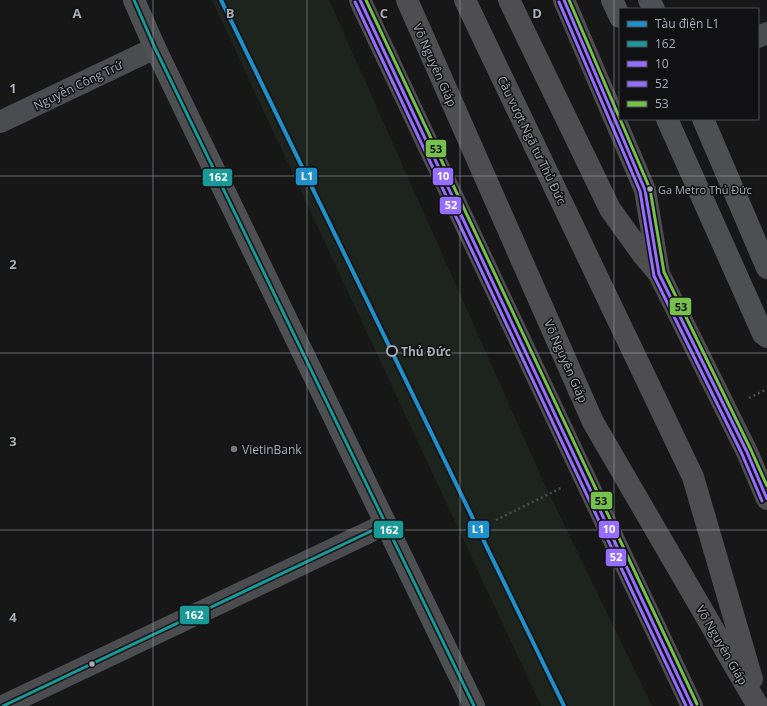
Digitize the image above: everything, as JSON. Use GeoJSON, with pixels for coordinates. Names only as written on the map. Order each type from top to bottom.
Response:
{"type":"FeatureCollection","features":[{"type":"Feature","properties":{"kind":"highway"},"geometry":{"type":"LineString","coordinates":[[360,0],[692,706]]}},
{"type":"Feature","properties":{"kind":"highway","name":"Võ Nguyên Giáp"},"geometry":{"type":"LineString","coordinates":[[406,0],[592,422],[759,706]]}},
{"type":"Feature","properties":{"kind":"highway","name":"Cầu vượt Ngã tư Thủ Đức"},"geometry":{"type":"LineString","coordinates":[[465,0],[599,280]]}},
{"type":"Feature","properties":{"kind":"highway"},"geometry":{"type":"LineString","coordinates":[[508,0],[610,209],[643,255],[659,274],[747,452],[767,499]]}},
{"type":"Feature","properties":{"kind":"highway"},"geometry":{"type":"LineString","coordinates":[[564,0],[645,190],[659,274]]}},
{"type":"Feature","properties":{"kind":"highway","name":"Võ Nguyên Giáp"},"geometry":{"type":"LineString","coordinates":[[599,280],[693,476],[759,706]]}},
{"type":"Feature","properties":{"kind":"main road"},"geometry":{"type":"LineString","coordinates":[[134,0],[155,48],[474,706]]}},
{"type":"Feature","properties":{"kind":"main road"},"geometry":{"type":"LineString","coordinates":[[612,0],[619,15]]}},
{"type":"Feature","properties":{"kind":"main road"},"geometry":{"type":"LineString","coordinates":[[666,120],[763,334],[767,337]]}},
{"type":"Feature","properties":{"kind":"main road"},"geometry":{"type":"LineString","coordinates":[[702,120],[767,268]]}},
{"type":"Feature","properties":{"kind":"street","name":"Nguyễn Công Trứ"},"geometry":{"type":"LineString","coordinates":[[0,122],[155,48]]}},
{"type":"Feature","properties":{"kind":"street"},"geometry":{"type":"LineString","coordinates":[[3,706],[386,524]]}},
{"type":"Feature","properties":{"kind":"shaded area"},"geometry":{"type":"Polygon","coordinates":[[[212,0],[329,0],[544,483],[652,706],[541,706],[212,0]]]}},
{"type":"Feature","properties":{"kind":"metro line","name":"L1"},"geometry":{"type":"LineString","coordinates":[[221,0],[564,706]]}},
{"type":"Feature","properties":{"kind":"transit line","name":"162"},"geometry":{"type":"LineString","coordinates":[[134,0],[155,48],[474,706]]}},
{"type":"Feature","properties":{"kind":"transit line","name":"10"},"geometry":{"type":"LineString","coordinates":[[360,0],[692,706]]}},
{"type":"Feature","properties":{"kind":"transit line","name":"53"},"geometry":{"type":"LineString","coordinates":[[366,0],[697,704]]}},
{"type":"Feature","properties":{"kind":"transit line","name":"10"},"geometry":{"type":"LineString","coordinates":[[564,0],[645,190],[659,274],[747,452],[767,499]]}},
{"type":"Feature","properties":{"kind":"transit line","name":"53"},"geometry":{"type":"LineString","coordinates":[[569,0],[619,117]]}},
{"type":"Feature","properties":{"kind":"transit line","name":"52"},"geometry":{"type":"LineString","coordinates":[[355,2],[686,706]]}},
{"type":"Feature","properties":{"kind":"transit line","name":"52"},"geometry":{"type":"LineString","coordinates":[[559,2],[640,191],[654,276],[742,454],[762,501]]}},
{"type":"Feature","properties":{"kind":"transit line","name":"53"},"geometry":{"type":"LineString","coordinates":[[620,120],[650,189],[664,272],[767,486]]}},
{"type":"Feature","properties":{"kind":"transit line","name":"162"},"geometry":{"type":"LineString","coordinates":[[3,706],[386,524]]}},
{"type":"Feature","properties":{"kind":"place","name":"Ga Metro Thủ Đức"},"geometry":{"type":"Point","coordinates":[650,189]}},
{"type":"Feature","properties":{"kind":"place","name":"Thủ Đức"},"geometry":{"type":"Point","coordinates":[392,351]}},
{"type":"Feature","properties":{"kind":"place","name":"VietinBank"},"geometry":{"type":"Point","coordinates":[234,449]}}]}
